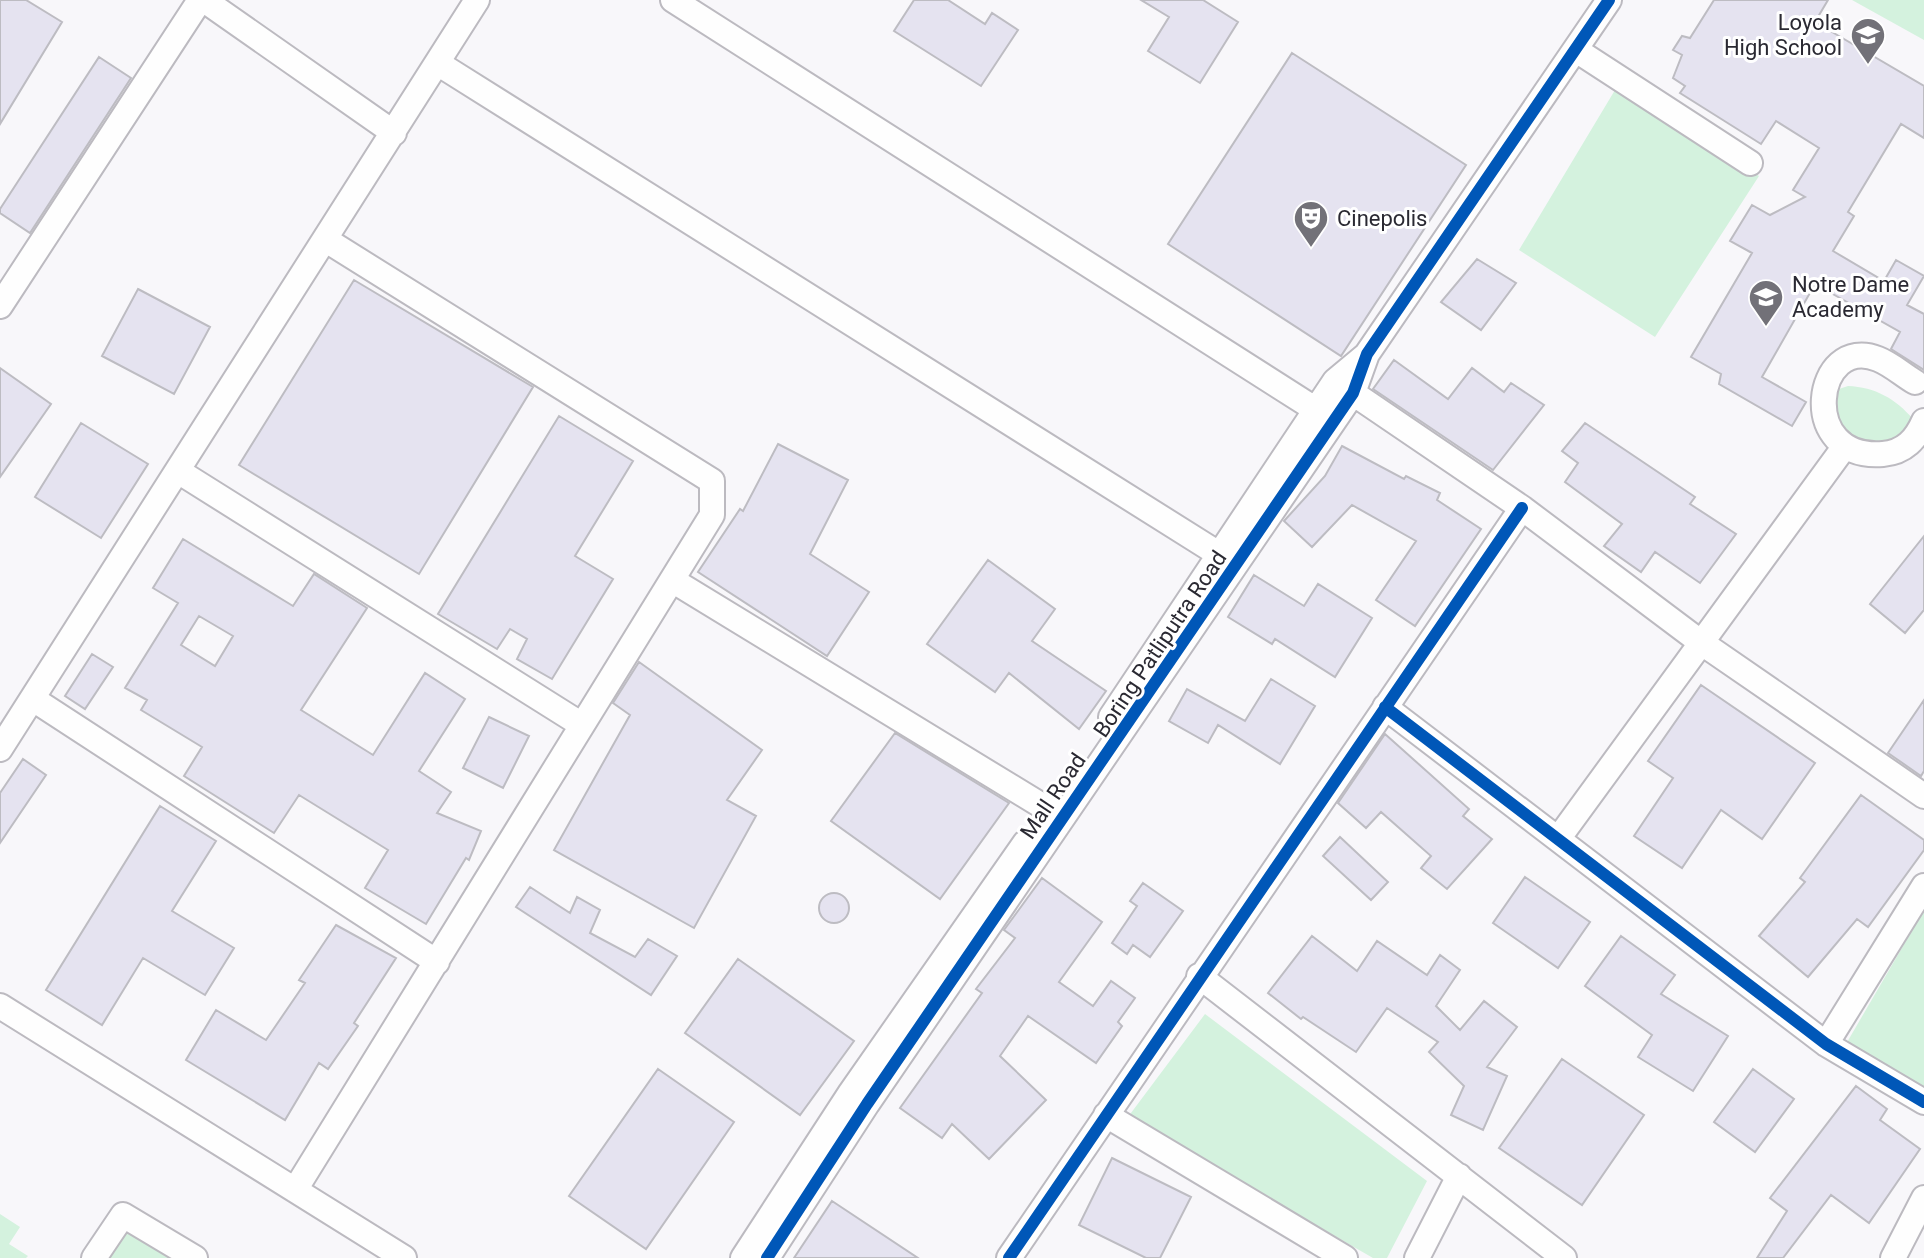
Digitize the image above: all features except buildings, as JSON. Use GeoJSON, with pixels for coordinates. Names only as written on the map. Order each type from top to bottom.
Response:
{"type":"FeatureCollection","features":[{"type":"Feature","properties":{"kind":"street"},"geometry":{"type":"LineString","coordinates":[[0,306],[202,0],[394,133]]}},
{"type":"Feature","properties":{"kind":"street"},"geometry":{"type":"LineString","coordinates":[[0,749],[477,0]]}},
{"type":"Feature","properties":{"kind":"street"},"geometry":{"type":"LineString","coordinates":[[673,0],[1325,416]]}},
{"type":"Feature","properties":{"kind":"street","name":"Mall Road"},"geometry":{"type":"LineString","coordinates":[[767,1258],[859,1098],[1138,694],[1609,0]]}},
{"type":"Feature","properties":{"kind":"street"},"geometry":{"type":"LineString","coordinates":[[1576,50],[1750,163]]}},
{"type":"Feature","properties":{"kind":"street"},"geometry":{"type":"LineString","coordinates":[[439,64],[1228,560]]}},
{"type":"Feature","properties":{"kind":"street"},"geometry":{"type":"LineString","coordinates":[[295,1190],[712,515],[712,481],[326,240]]}},
{"type":"Feature","properties":{"kind":"street"},"geometry":{"type":"LineString","coordinates":[[1915,382],[1876,358],[1856,357],[1840,363],[1828,378],[1822,404],[1834,434],[1845,446],[1869,455],[1903,449],[1917,437],[1924,421]]}},
{"type":"Feature","properties":{"kind":"street"},"geometry":{"type":"LineString","coordinates":[[1344,387],[1522,508],[1699,641],[1924,796]]}},
{"type":"Feature","properties":{"kind":"street"},"geometry":{"type":"LineString","coordinates":[[1558,839],[1699,641],[1845,446]]}},
{"type":"Feature","properties":{"kind":"street"},"geometry":{"type":"LineString","coordinates":[[178,471],[582,725]]}},
{"type":"Feature","properties":{"kind":"street"},"geometry":{"type":"LineString","coordinates":[[1009,1258],[1522,508]]}},
{"type":"Feature","properties":{"kind":"street"},"geometry":{"type":"LineString","coordinates":[[672,580],[1055,813]]}},
{"type":"Feature","properties":{"kind":"street"},"geometry":{"type":"LineString","coordinates":[[33,699],[437,962]]}},
{"type":"Feature","properties":{"kind":"street"},"geometry":{"type":"LineString","coordinates":[[1385,707],[1826,1044],[1924,1102]]}},
{"type":"Feature","properties":{"kind":"street"},"geometry":{"type":"LineString","coordinates":[[1826,1044],[1924,886]]}},
{"type":"Feature","properties":{"kind":"street"},"geometry":{"type":"LineString","coordinates":[[1199,976],[1564,1258]]}},
{"type":"Feature","properties":{"kind":"street"},"geometry":{"type":"LineString","coordinates":[[0,1006],[295,1190],[369,1249],[404,1258]]}},
{"type":"Feature","properties":{"kind":"street"},"geometry":{"type":"LineString","coordinates":[[743,1258],[859,1098]]}},
{"type":"Feature","properties":{"kind":"street"},"geometry":{"type":"LineString","coordinates":[[1106,1115],[1345,1258]]}},
{"type":"Feature","properties":{"kind":"street"},"geometry":{"type":"LineString","coordinates":[[1417,1258],[1459,1176]]}},
{"type":"Feature","properties":{"kind":"street"},"geometry":{"type":"LineString","coordinates":[[1903,1255],[1924,1198]]}},
{"type":"Feature","properties":{"kind":"street"},"geometry":{"type":"LineString","coordinates":[[94,1258],[123,1215],[195,1258]]}},
{"type":"Feature","properties":{"kind":"green space"},"geometry":{"type":"Polygon","coordinates":[[[1852,0],[1924,0],[1924,40],[1852,0]]]}},
{"type":"Feature","properties":{"kind":"green space"},"geometry":{"type":"Polygon","coordinates":[[[1618,85],[1759,176],[1655,337],[1519,250],[1618,85]]]}},
{"type":"Feature","properties":{"kind":"green space"},"geometry":{"type":"Polygon","coordinates":[[[1848,386],[1884,395],[1899,406],[1913,419],[1910,433],[1878,451],[1838,432],[1832,402],[1839,389],[1848,386]]]}},
{"type":"Feature","properties":{"kind":"green space"},"geometry":{"type":"Polygon","coordinates":[[[1924,910],[1924,1091],[1846,1044],[1924,910]]]}},
{"type":"Feature","properties":{"kind":"green space"},"geometry":{"type":"Polygon","coordinates":[[[1205,1014],[1427,1181],[1387,1258],[1373,1258],[1128,1117],[1205,1014]]]}},
{"type":"Feature","properties":{"kind":"green space"},"geometry":{"type":"Polygon","coordinates":[[[0,1214],[20,1227],[9,1244],[28,1256],[26,1258],[0,1258],[0,1214]]]}},
{"type":"Feature","properties":{"kind":"green space"},"geometry":{"type":"Polygon","coordinates":[[[131,1226],[183,1258],[108,1258],[131,1226]]]}},
{"type":"Feature","properties":{"kind":"cycle path","name":"Boring Patliputra Road"},"geometry":{"type":"LineString","coordinates":[[767,1258],[867,1104],[1353,393],[1367,354],[1609,0]]}},
{"type":"Feature","properties":{"kind":"cycle path"},"geometry":{"type":"LineString","coordinates":[[1009,1258],[1522,508]]}},
{"type":"Feature","properties":{"kind":"cycle path"},"geometry":{"type":"LineString","coordinates":[[1385,707],[1826,1044],[1924,1102]]}},
{"type":"Feature","properties":{"kind":"place","name":"Loyola High School"},"geometry":{"type":"Point","coordinates":[1868,66]}},
{"type":"Feature","properties":{"kind":"place","name":"Cinepolis"},"geometry":{"type":"Point","coordinates":[1311,249]}},
{"type":"Feature","properties":{"kind":"place","name":"Notre Dame Academy"},"geometry":{"type":"Point","coordinates":[1766,328]}}]}
